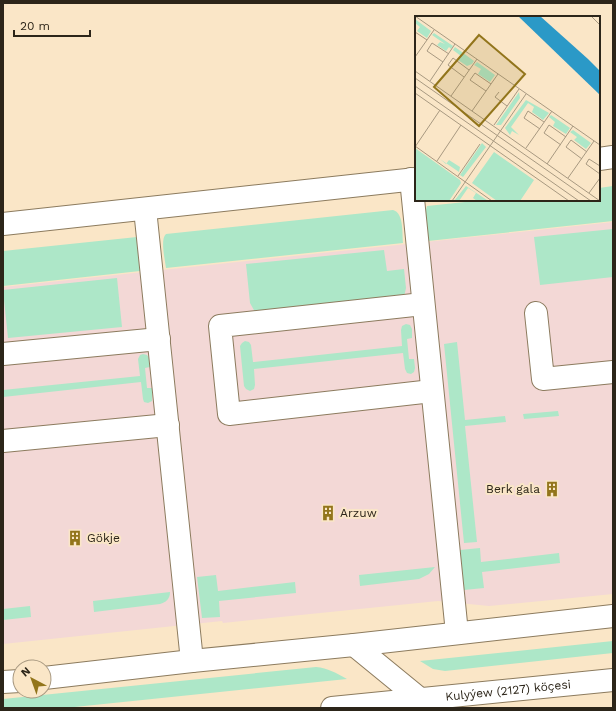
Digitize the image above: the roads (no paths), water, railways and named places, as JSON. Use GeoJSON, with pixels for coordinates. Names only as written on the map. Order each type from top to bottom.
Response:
{"type":"FeatureCollection","features":[{"type":"Feature","properties":{"kind":"main road"},"geometry":{"type":"LineString","coordinates":[[600,159],[613,157]]}},
{"type":"Feature","properties":{"kind":"main road"},"geometry":{"type":"LineString","coordinates":[[3,224],[413,179],[423,304],[457,633]]}},
{"type":"Feature","properties":{"kind":"main road"},"geometry":{"type":"LineString","coordinates":[[145,209],[192,660]]}},
{"type":"Feature","properties":{"kind":"main road"},"geometry":{"type":"LineString","coordinates":[[423,304],[220,326],[230,414],[432,391]]}},
{"type":"Feature","properties":{"kind":"main road"},"geometry":{"type":"LineString","coordinates":[[536,313],[542,379],[613,372]]}},
{"type":"Feature","properties":{"kind":"main road"},"geometry":{"type":"LineString","coordinates":[[3,354],[159,339]]}},
{"type":"Feature","properties":{"kind":"main road"},"geometry":{"type":"LineString","coordinates":[[3,441],[168,425]]}},
{"type":"Feature","properties":{"kind":"main road"},"geometry":{"type":"LineString","coordinates":[[52,677],[192,660],[354,645],[613,616]]}},
{"type":"Feature","properties":{"kind":"main road"},"geometry":{"type":"LineString","coordinates":[[354,645],[420,699]]}},
{"type":"Feature","properties":{"kind":"main road","name":"Kulyýew (2127) köçesi"},"geometry":{"type":"LineString","coordinates":[[332,708],[613,680]]}},
{"type":"Feature","properties":{"kind":"place","name":"Berk gala"},"geometry":{"type":"Point","coordinates":[552,489]}},
{"type":"Feature","properties":{"kind":"place","name":"Arzuw"},"geometry":{"type":"Point","coordinates":[328,513]}},
{"type":"Feature","properties":{"kind":"place","name":"Gökje"},"geometry":{"type":"Point","coordinates":[75,538]}}]}
